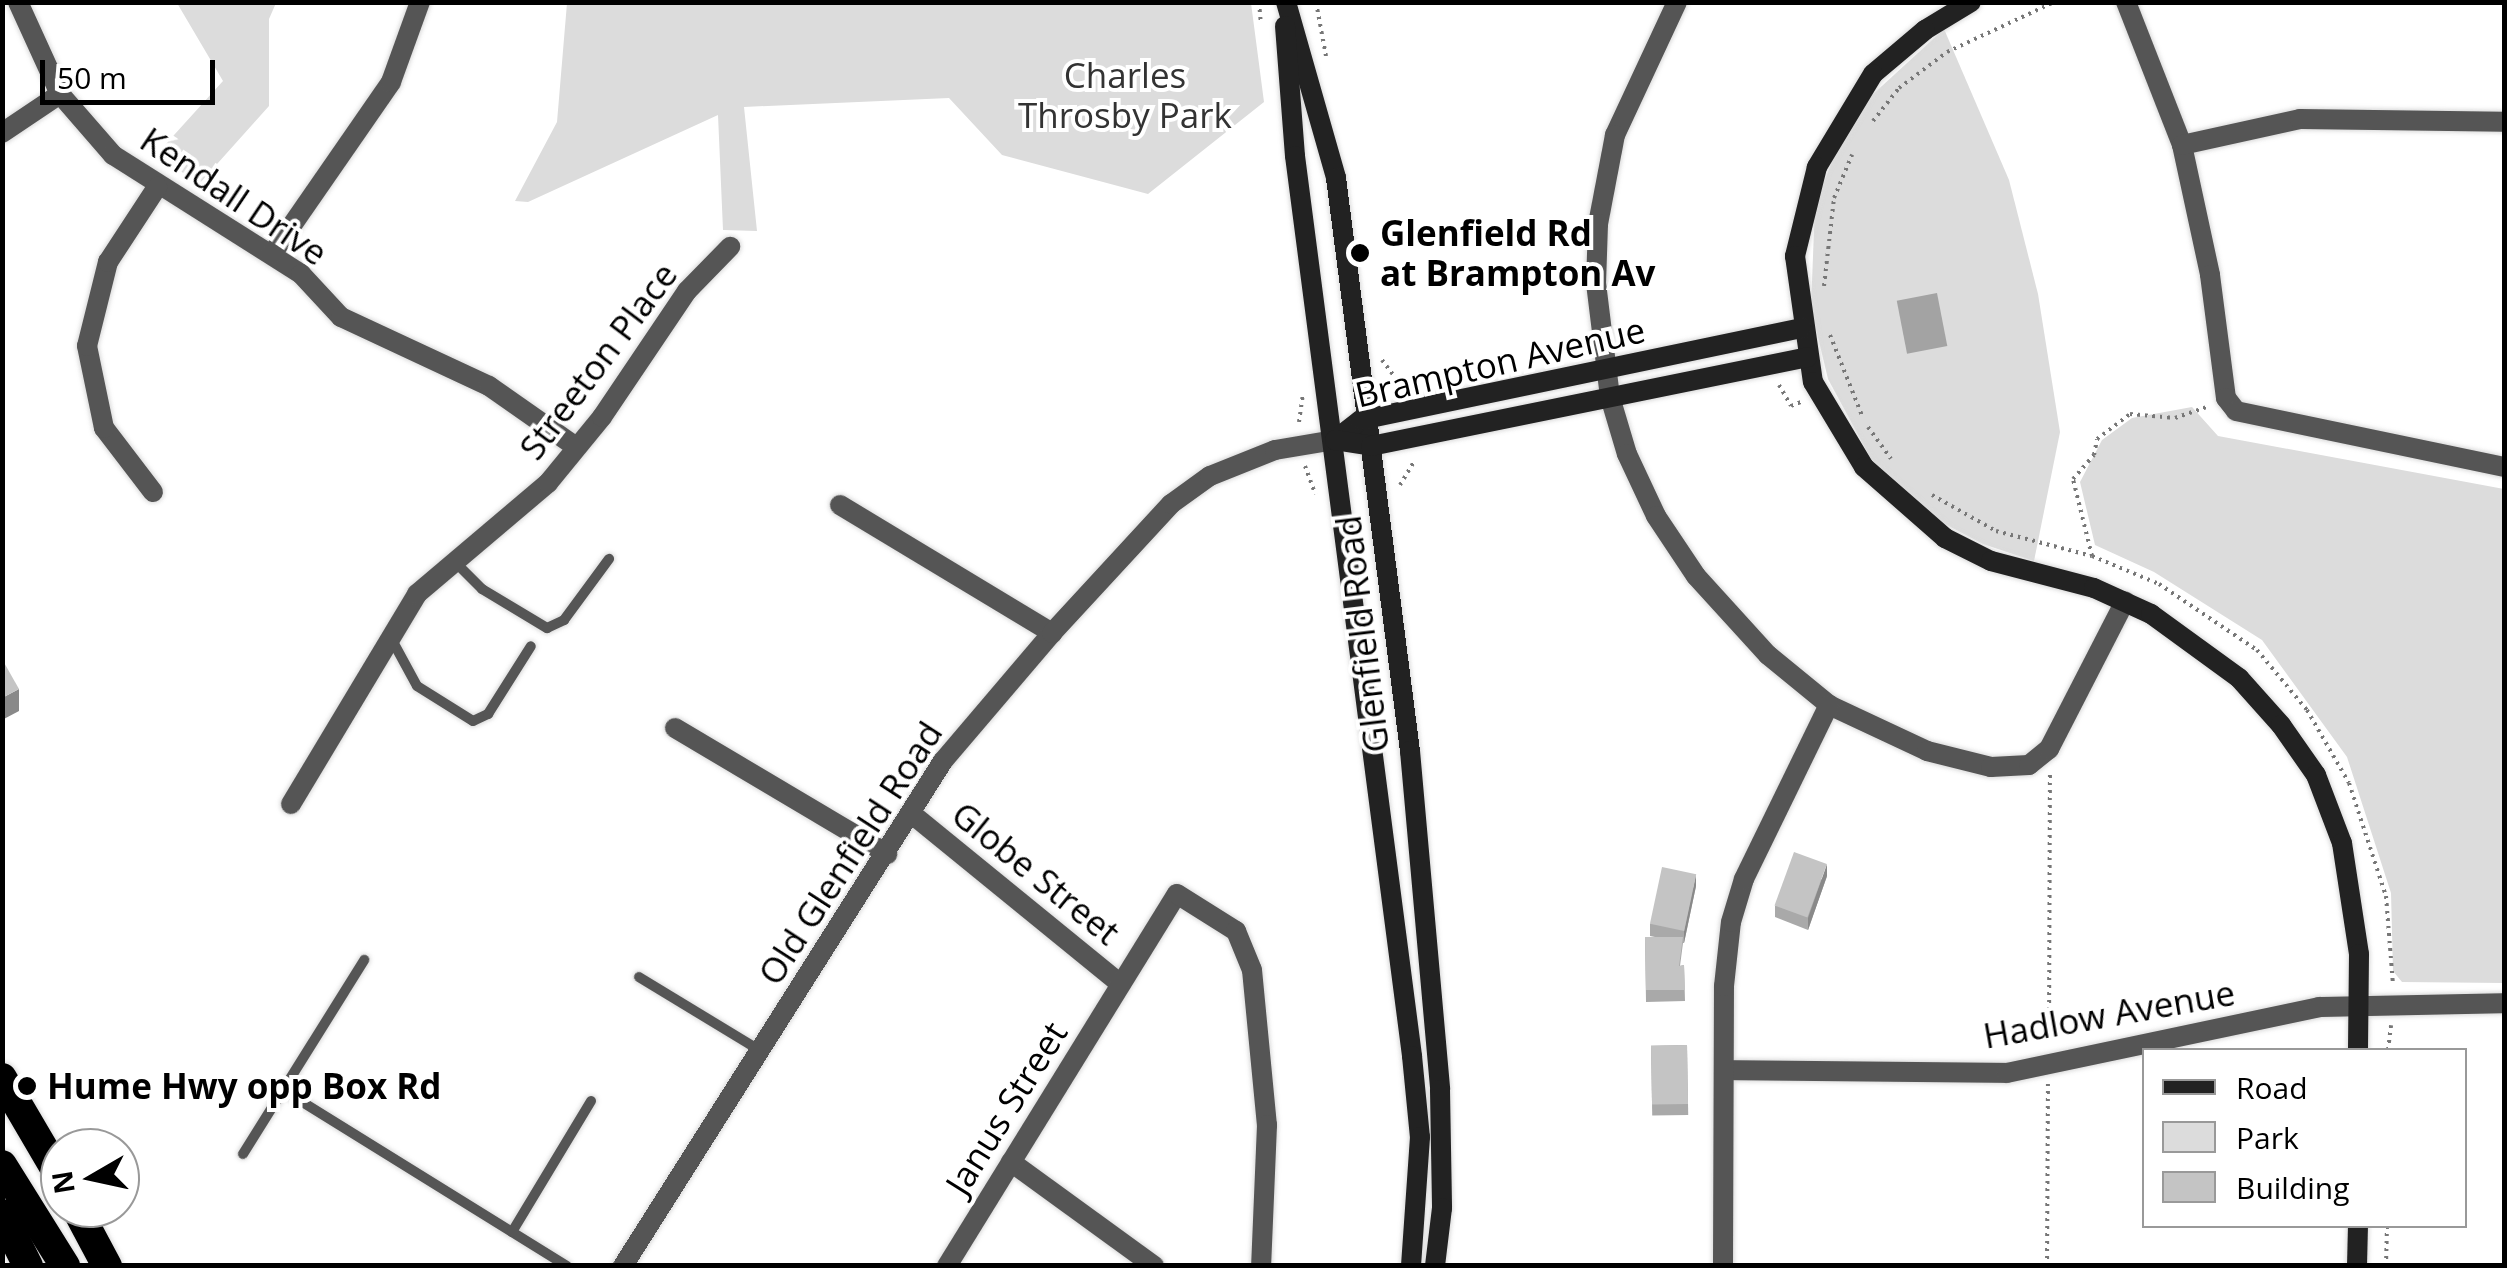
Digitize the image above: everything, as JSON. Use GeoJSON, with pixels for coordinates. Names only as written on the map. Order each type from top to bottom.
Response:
{"type":"FeatureCollection","features":[{"type":"Feature","properties":{"kind":"highway"},"geometry":{"type":"LineString","coordinates":[[2,1078],[40,1143]]}},
{"type":"Feature","properties":{"kind":"highway"},"geometry":{"type":"LineString","coordinates":[[2,1165],[65,1266]]}},
{"type":"Feature","properties":{"kind":"highway"},"geometry":{"type":"LineString","coordinates":[[2,1214],[28,1266]]}},
{"type":"Feature","properties":{"kind":"highway"},"geometry":{"type":"LineString","coordinates":[[87,1228],[107,1266]]}},
{"type":"Feature","properties":{"kind":"main road","name":"Glenfield Road"},"geometry":{"type":"LineString","coordinates":[[1285,2],[1336,178],[1410,751],[1440,1090],[1442,1208],[1435,1266]]}},
{"type":"Feature","properties":{"kind":"main road","name":"Glenfield Road"},"geometry":{"type":"LineString","coordinates":[[1285,2],[1295,156],[1335,440],[1412,1056],[1420,1138],[1411,1266]]}},
{"type":"Feature","properties":{"kind":"main road"},"geometry":{"type":"LineString","coordinates":[[1969,3],[1925,30],[1873,74],[1834,131],[1798,226],[1801,328],[1806,358],[1846,443],[1915,516],[1991,561],[2125,601],[2190,637],[2240,678],[2316,774],[2342,843],[2353,896],[2358,1048]]}},
{"type":"Feature","properties":{"kind":"main road","name":"Brampton Avenue"},"geometry":{"type":"LineString","coordinates":[[1335,440],[1368,419],[1801,328]]}},
{"type":"Feature","properties":{"kind":"main road","name":"Brampton Avenue"},"geometry":{"type":"LineString","coordinates":[[1335,440],[1371,446],[1806,358]]}},
{"type":"Feature","properties":{"kind":"main road"},"geometry":{"type":"LineString","coordinates":[[2358,1228],[2358,1266]]}},
{"type":"Feature","properties":{"kind":"street","name":"Kendall Drive"},"geometry":{"type":"LineString","coordinates":[[18,2],[60,94],[113,155],[272,254],[342,316],[490,386],[576,447]]}},
{"type":"Feature","properties":{"kind":"street"},"geometry":{"type":"LineString","coordinates":[[272,254],[391,82],[420,2]]}},
{"type":"Feature","properties":{"kind":"street"},"geometry":{"type":"LineString","coordinates":[[1676,2],[1625,105],[1602,192],[1596,283],[1610,397],[1640,483],[1696,576],[1768,655],[1829,705],[1951,759],[2012,768],[2040,758],[2125,601]]}},
{"type":"Feature","properties":{"kind":"street"},"geometry":{"type":"LineString","coordinates":[[2126,2],[2182,145],[2210,274],[2226,398],[2249,418],[2504,467]]}},
{"type":"Feature","properties":{"kind":"street"},"geometry":{"type":"LineString","coordinates":[[2,134],[60,94]]}},
{"type":"Feature","properties":{"kind":"street"},"geometry":{"type":"LineString","coordinates":[[2182,145],[2300,120],[2504,122]]}},
{"type":"Feature","properties":{"kind":"street"},"geometry":{"type":"LineString","coordinates":[[153,492],[104,428],[87,346],[108,262],[158,186]]}},
{"type":"Feature","properties":{"kind":"street","name":"Streeton Place"},"geometry":{"type":"LineString","coordinates":[[291,804],[417,594],[522,507],[576,447],[687,291],[730,247]]}},
{"type":"Feature","properties":{"kind":"street","name":"Old Glenfield Road"},"geometry":{"type":"LineString","coordinates":[[622,1266],[943,761],[1052,633],[1172,504],[1210,476],[1275,450],[1335,440]]}},
{"type":"Feature","properties":{"kind":"street"},"geometry":{"type":"LineString","coordinates":[[840,505],[1052,633]]}},
{"type":"Feature","properties":{"kind":"street"},"geometry":{"type":"LineString","coordinates":[[1723,1266],[1724,1070],[1732,922],[1744,879],[1829,705]]}},
{"type":"Feature","properties":{"kind":"street"},"geometry":{"type":"LineString","coordinates":[[675,728],[886,854]]}},
{"type":"Feature","properties":{"kind":"street","name":"Globe Street"},"geometry":{"type":"LineString","coordinates":[[912,814],[1119,982]]}},
{"type":"Feature","properties":{"kind":"street","name":"Janus Street"},"geometry":{"type":"LineString","coordinates":[[947,1266],[1119,982],[1177,894],[1243,942],[1268,1125],[1260,1266]]}},
{"type":"Feature","properties":{"kind":"street","name":"Hadlow Avenue"},"geometry":{"type":"LineString","coordinates":[[1724,1070],[2007,1073],[2319,1007],[2504,1004]]}},
{"type":"Feature","properties":{"kind":"street"},"geometry":{"type":"LineString","coordinates":[[1011,1162],[1154,1266]]}},
{"type":"Feature","properties":{"kind":"lane"},"geometry":{"type":"LineString","coordinates":[[454,562],[482,589],[548,628],[564,620],[609,559]]}},
{"type":"Feature","properties":{"kind":"lane"},"geometry":{"type":"LineString","coordinates":[[392,639],[417,686],[473,721],[488,714],[531,646]]}},
{"type":"Feature","properties":{"kind":"lane"},"geometry":{"type":"LineString","coordinates":[[242,1154],[364,960]]}},
{"type":"Feature","properties":{"kind":"lane"},"geometry":{"type":"LineString","coordinates":[[640,977],[759,1050]]}},
{"type":"Feature","properties":{"kind":"lane"},"geometry":{"type":"LineString","coordinates":[[283,1090],[566,1266]]}},
{"type":"Feature","properties":{"kind":"lane"},"geometry":{"type":"LineString","coordinates":[[512,1232],[591,1101]]}},
{"type":"Feature","properties":{"kind":"path"},"geometry":{"type":"LineString","coordinates":[[1865,134],[1900,88],[1947,52],[2054,2]]}},
{"type":"Feature","properties":{"kind":"path"},"geometry":{"type":"LineString","coordinates":[[1825,298],[1824,244],[1834,198],[1858,146]]}},
{"type":"Feature","properties":{"kind":"path"},"geometry":{"type":"LineString","coordinates":[[1828,327],[1844,383]]}},
{"type":"Feature","properties":{"kind":"path"},"geometry":{"type":"LineString","coordinates":[[2092,556],[2074,479],[2094,455],[2097,439],[2130,414],[2174,418],[2226,398]]}},
{"type":"Feature","properties":{"kind":"path"},"geometry":{"type":"LineString","coordinates":[[2040,758],[2050,772],[2047,1266]]}},
{"type":"Feature","properties":{"kind":"path"},"geometry":{"type":"LineString","coordinates":[[2388,1048],[2391,1029]]}},
{"type":"Feature","properties":{"kind":"path"},"geometry":{"type":"LineString","coordinates":[[2386,1266],[2387,1228]]}},
{"type":"Feature","properties":{"kind":"green space"},"geometry":{"type":"Polygon","coordinates":[[[177,3],[276,3],[269,19],[269,106],[200,183],[155,156],[223,81],[177,3]]]}},
{"type":"Feature","properties":{"kind":"green space","name":"Charles Throsby Park"},"geometry":{"type":"Polygon","coordinates":[[[567,3],[1251,3],[1264,102],[1148,194],[1002,155],[949,98],[744,107],[757,231],[723,230],[718,115],[528,202],[515,201],[557,122],[567,3]]]}},
{"type":"Feature","properties":{"kind":"green space"},"geometry":{"type":"Polygon","coordinates":[[[1944,29],[2009,180],[2038,294],[2060,432],[2034,561],[1983,544],[1922,512],[1871,459],[1828,379],[1811,308],[1815,204],[1840,142],[1858,108],[1944,29]]]}},
{"type":"Feature","properties":{"kind":"green space"},"geometry":{"type":"Polygon","coordinates":[[[2192,407],[2218,436],[2504,489],[2504,983],[2402,982],[2393,971],[2391,893],[2347,757],[2262,640],[2154,572],[2095,545],[2080,482],[2102,440],[2132,418],[2192,407]]]}},
{"type":"Feature","properties":{"kind":"shaded area"},"geometry":{"type":"Polygon","coordinates":[[[1937,293],[1947,346],[1907,354],[1897,301],[1937,293]]]}},
{"type":"Feature","properties":{"kind":"building"},"geometry":{"type":"Polygon","coordinates":[[[2,659],[19,689],[2,698],[2,659]]]}},
{"type":"Feature","properties":{"kind":"building"},"geometry":{"type":"Polygon","coordinates":[[[1794,852],[1827,864],[1807,918],[1775,906],[1794,852]]]}},
{"type":"Feature","properties":{"kind":"building"},"geometry":{"type":"Polygon","coordinates":[[[1662,867],[1696,874],[1684,931],[1650,924],[1662,867]]]}},
{"type":"Feature","properties":{"kind":"building"},"geometry":{"type":"Polygon","coordinates":[[[1645,937],[1683,937],[1679,966],[1684,965],[1685,990],[1646,990],[1645,937]]]}},
{"type":"Feature","properties":{"kind":"building"},"geometry":{"type":"Polygon","coordinates":[[[1687,1045],[1688,1104],[1652,1105],[1651,1046],[1687,1045]]]}},
{"type":"Feature","properties":{"kind":"place","name":"Glenfield Rd at Brampton Av"},"geometry":{"type":"Point","coordinates":[1360,253]}},
{"type":"Feature","properties":{"kind":"place","name":"Hume Hwy opp Box Rd"},"geometry":{"type":"Point","coordinates":[27,1086]}}]}
